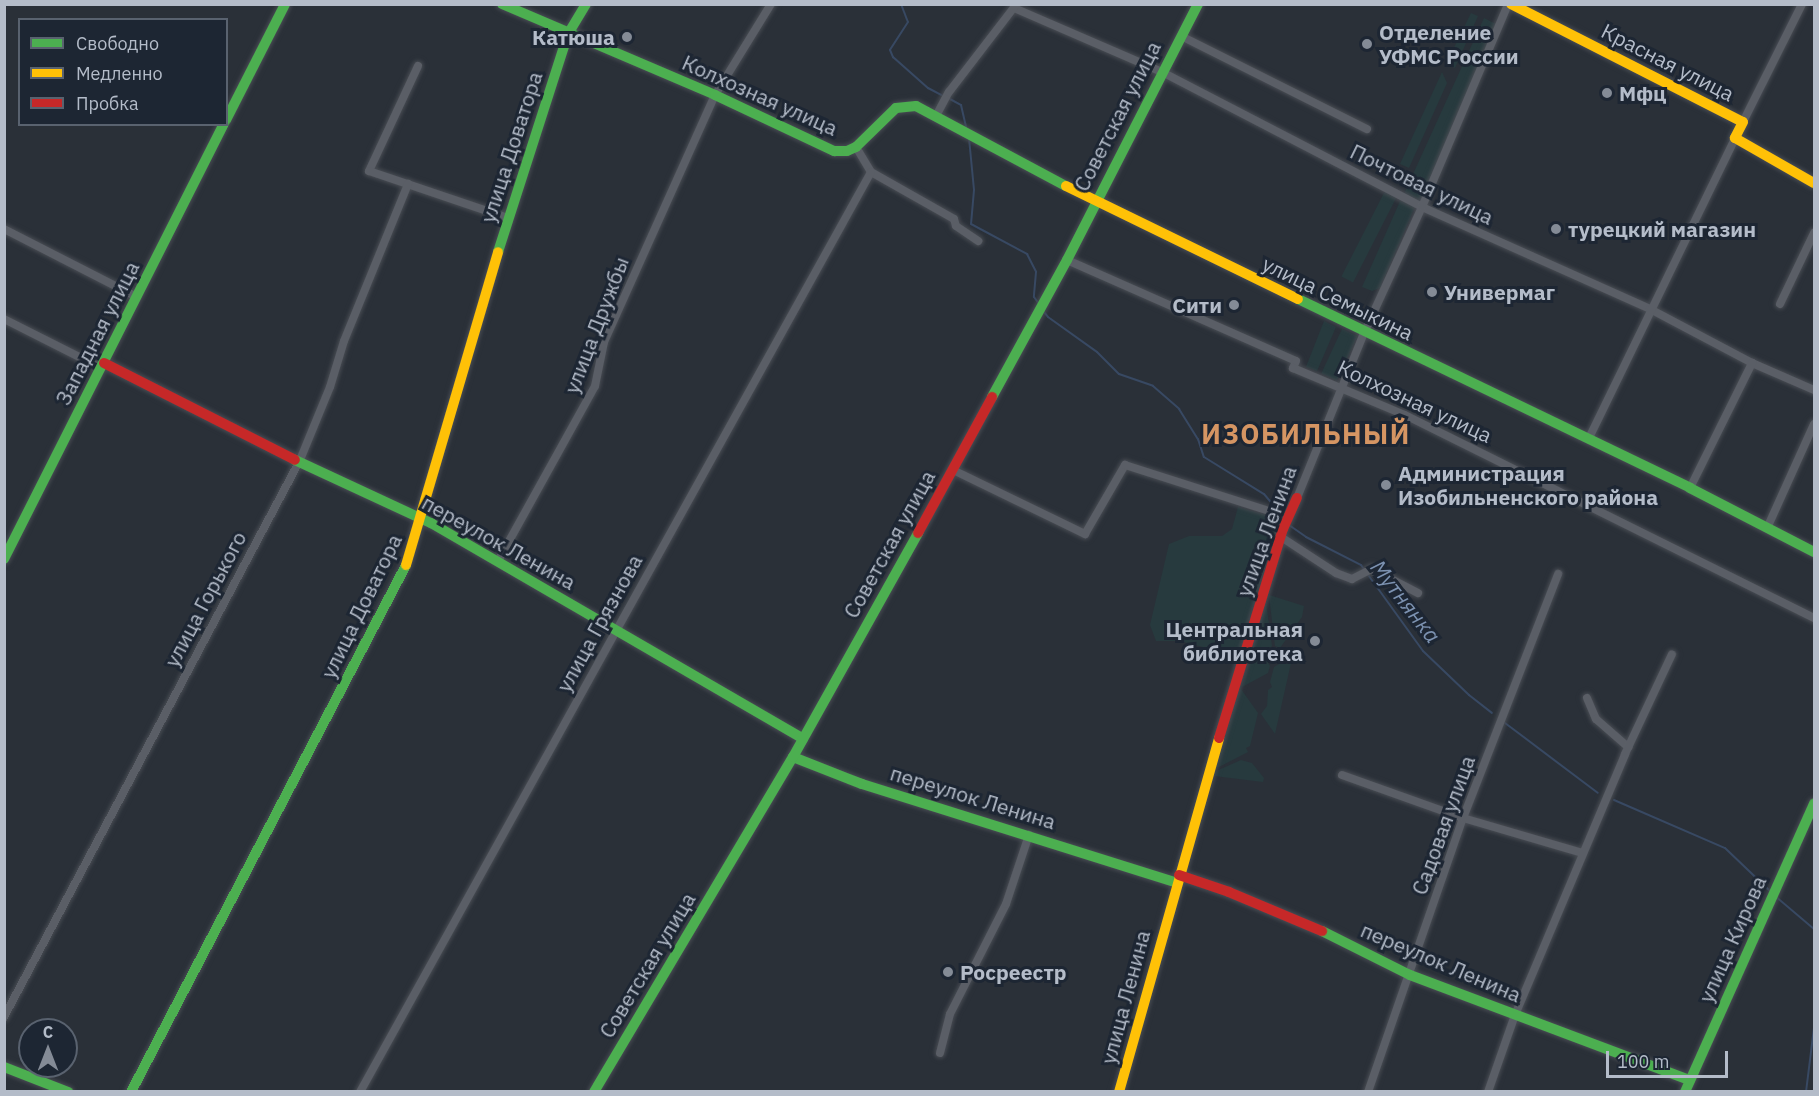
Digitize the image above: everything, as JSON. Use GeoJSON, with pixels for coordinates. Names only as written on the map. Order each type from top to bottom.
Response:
{"type":"FeatureCollection","features":[{"type":"Feature","properties":{"kind":"street"},"geometry":{"type":"LineString","coordinates":[[228,116],[285,4]]}},
{"type":"Feature","properties":{"kind":"street","name":"Колхозная улица"},"geometry":{"type":"LineString","coordinates":[[502,4],[715,95],[834,151],[847,151],[856,147],[871,172],[954,219],[956,226],[978,241]]}},
{"type":"Feature","properties":{"kind":"street","name":"улица Доватора"},"geometry":{"type":"LineString","coordinates":[[131,1092],[407,564],[508,218],[568,34],[586,4]]}},
{"type":"Feature","properties":{"kind":"street","name":"улица Дружбы"},"geometry":{"type":"LineString","coordinates":[[498,561],[595,387],[604,342],[715,95],[771,4]]}},
{"type":"Feature","properties":{"kind":"street","name":"Советская улица"},"geometry":{"type":"LineString","coordinates":[[594,1092],[793,757],[953,470],[1067,260],[1095,201],[1198,4]]}},
{"type":"Feature","properties":{"kind":"street","name":"Красная улица"},"geometry":{"type":"LineString","coordinates":[[1510,4],[1743,122]]}},
{"type":"Feature","properties":{"kind":"street","name":"улица Ленина"},"geometry":{"type":"LineString","coordinates":[[1119,1092],[1228,705],[1282,533],[1364,333],[1422,207],[1510,4]]}},
{"type":"Feature","properties":{"kind":"street"},"geometry":{"type":"LineString","coordinates":[[1589,438],[1650,309],[1802,4]]}},
{"type":"Feature","properties":{"kind":"street"},"geometry":{"type":"LineString","coordinates":[[936,116],[949,93],[1015,6]]}},
{"type":"Feature","properties":{"kind":"street","name":"Почтовая улица"},"geometry":{"type":"LineString","coordinates":[[1015,6],[1162,72],[1422,207],[1650,309],[1752,363],[1815,390]]}},
{"type":"Feature","properties":{"kind":"street"},"geometry":{"type":"LineString","coordinates":[[1181,36],[1367,129]]}},
{"type":"Feature","properties":{"kind":"street"},"geometry":{"type":"LineString","coordinates":[[418,66],[369,171],[508,218]]}},
{"type":"Feature","properties":{"kind":"street","name":"улица Семыкина"},"geometry":{"type":"LineString","coordinates":[[856,147],[896,108],[916,106],[1095,201],[1364,333],[1589,438],[1768,526],[1815,552]]}},
{"type":"Feature","properties":{"kind":"street","name":"Западная улица"},"geometry":{"type":"LineString","coordinates":[[4,559],[223,126]]}},
{"type":"Feature","properties":{"kind":"street"},"geometry":{"type":"LineString","coordinates":[[1735,138],[1815,183]]}},
{"type":"Feature","properties":{"kind":"street","name":"улица Грязнова"},"geometry":{"type":"LineString","coordinates":[[360,1092],[871,172]]}},
{"type":"Feature","properties":{"kind":"street","name":"улица Горького"},"geometry":{"type":"LineString","coordinates":[[4,1017],[300,460],[330,387],[344,341],[408,184]]}},
{"type":"Feature","properties":{"kind":"street"},"geometry":{"type":"LineString","coordinates":[[4,228],[137,297]]}},
{"type":"Feature","properties":{"kind":"street"},"geometry":{"type":"LineString","coordinates":[[1780,304],[1815,233]]}},
{"type":"Feature","properties":{"kind":"street","name":"Колхозная улица"},"geometry":{"type":"LineString","coordinates":[[1067,260],[1296,361],[1293,368],[1405,415],[1815,618]]}},
{"type":"Feature","properties":{"kind":"street","name":"переулок Ленина"},"geometry":{"type":"LineString","coordinates":[[4,319],[431,523],[803,739]]}},
{"type":"Feature","properties":{"kind":"street"},"geometry":{"type":"LineString","coordinates":[[1690,488],[1752,363]]}},
{"type":"Feature","properties":{"kind":"street"},"geometry":{"type":"LineString","coordinates":[[1768,526],[1815,424]]}},
{"type":"Feature","properties":{"kind":"street"},"geometry":{"type":"LineString","coordinates":[[953,470],[1085,534],[1125,465],[1266,510]]}},
{"type":"Feature","properties":{"kind":"street"},"geometry":{"type":"LineString","coordinates":[[1282,533],[1336,573],[1352,579],[1372,569],[1418,593]]}},
{"type":"Feature","properties":{"kind":"street","name":"Садовая улица"},"geometry":{"type":"LineString","coordinates":[[1368,1092],[1463,818],[1558,574]]}},
{"type":"Feature","properties":{"kind":"street"},"geometry":{"type":"LineString","coordinates":[[1488,1092],[1515,1015],[1628,747],[1672,654]]}},
{"type":"Feature","properties":{"kind":"street"},"geometry":{"type":"LineString","coordinates":[[1587,698],[1596,719],[1628,747]]}},
{"type":"Feature","properties":{"kind":"street","name":"переулок Ленина"},"geometry":{"type":"LineString","coordinates":[[793,757],[862,784],[1178,879],[1230,892],[1301,921],[1410,975],[1690,1080]]}},
{"type":"Feature","properties":{"kind":"street"},"geometry":{"type":"LineString","coordinates":[[1342,775],[1463,818],[1584,853]]}},
{"type":"Feature","properties":{"kind":"street","name":"улица Кирова"},"geometry":{"type":"LineString","coordinates":[[1685,1092],[1815,803]]}},
{"type":"Feature","properties":{"kind":"street"},"geometry":{"type":"LineString","coordinates":[[940,1053],[950,1014],[1006,904],[1029,835]]}},
{"type":"Feature","properties":{"kind":"street"},"geometry":{"type":"LineString","coordinates":[[4,1067],[68,1092]]}},
{"type":"Feature","properties":{"kind":"green space"},"geometry":{"type":"Polygon","coordinates":[[[1471,13],[1478,16],[1455,68],[1446,64],[1471,13]]]}},
{"type":"Feature","properties":{"kind":"green space"},"geometry":{"type":"Polygon","coordinates":[[[1484,18],[1496,24],[1420,201],[1404,194],[1484,18]]]}},
{"type":"Feature","properties":{"kind":"green space"},"geometry":{"type":"Polygon","coordinates":[[[1442,72],[1447,83],[1409,168],[1400,164],[1442,72]]]}},
{"type":"Feature","properties":{"kind":"green space"},"geometry":{"type":"Polygon","coordinates":[[[1385,191],[1397,197],[1353,282],[1341,277],[1385,191]]]}},
{"type":"Feature","properties":{"kind":"green space"},"geometry":{"type":"Polygon","coordinates":[[[1401,199],[1415,207],[1380,288],[1372,291],[1362,287],[1401,199]]]}},
{"type":"Feature","properties":{"kind":"green space"},"geometry":{"type":"Polygon","coordinates":[[[1324,321],[1336,327],[1317,371],[1306,367],[1324,321]]]}},
{"type":"Feature","properties":{"kind":"green space"},"geometry":{"type":"Polygon","coordinates":[[[1342,329],[1357,336],[1337,381],[1321,373],[1342,329]]]}},
{"type":"Feature","properties":{"kind":"green space"},"geometry":{"type":"Polygon","coordinates":[[[1238,507],[1277,518],[1279,527],[1237,656],[1180,641],[1156,641],[1150,625],[1169,544],[1189,536],[1222,536],[1232,529],[1238,507]]]}},
{"type":"Feature","properties":{"kind":"green space"},"geometry":{"type":"Polygon","coordinates":[[[1269,595],[1304,606],[1302,617],[1280,648],[1275,646],[1269,595]]]}},
{"type":"Feature","properties":{"kind":"green space"},"geometry":{"type":"Polygon","coordinates":[[[1266,602],[1272,646],[1265,653],[1252,649],[1266,602]]]}},
{"type":"Feature","properties":{"kind":"green space"},"geometry":{"type":"Polygon","coordinates":[[[1251,653],[1264,656],[1270,666],[1268,673],[1242,687],[1251,653]]]}},
{"type":"Feature","properties":{"kind":"green space"},"geometry":{"type":"Polygon","coordinates":[[[1284,661],[1291,663],[1275,734],[1261,714],[1267,706],[1268,690],[1272,687],[1270,682],[1274,667],[1284,661]]]}},
{"type":"Feature","properties":{"kind":"green space"},"geometry":{"type":"Polygon","coordinates":[[[1241,689],[1258,713],[1250,746],[1246,748],[1248,752],[1215,769],[1239,690],[1241,689]]]}},
{"type":"Feature","properties":{"kind":"green space"},"geometry":{"type":"Polygon","coordinates":[[[1241,760],[1252,763],[1264,778],[1263,782],[1214,776],[1214,772],[1241,760]]]}},
{"type":"Feature","properties":{"kind":"waterway","name":"Мутнянка"},"geometry":{"type":"LineString","coordinates":[[901,4],[908,22],[890,50],[893,57],[928,88],[943,96]]}},
{"type":"Feature","properties":{"kind":"waterway","name":"Мутнянка"},"geometry":{"type":"LineString","coordinates":[[948,98],[961,105],[966,127]]}},
{"type":"Feature","properties":{"kind":"waterway","name":"Мутнянка"},"geometry":{"type":"LineString","coordinates":[[969,138],[974,190],[971,224],[1027,254],[1036,272],[1034,297],[1039,304]]}},
{"type":"Feature","properties":{"kind":"waterway","name":"Мутнянка"},"geometry":{"type":"LineString","coordinates":[[1044,312],[1097,352],[1119,374],[1153,386],[1179,409],[1198,439],[1204,457],[1264,494],[1284,518]]}},
{"type":"Feature","properties":{"kind":"waterway","name":"Мутнянка"},"geometry":{"type":"LineString","coordinates":[[1289,525],[1306,537],[1361,565],[1423,651],[1469,695],[1492,713]]}},
{"type":"Feature","properties":{"kind":"waterway","name":"Мутнянка"},"geometry":{"type":"LineString","coordinates":[[1505,723],[1598,793]]}},
{"type":"Feature","properties":{"kind":"waterway","name":"Мутнянка"},"geometry":{"type":"LineString","coordinates":[[1614,800],[1725,848],[1771,892]]}},
{"type":"Feature","properties":{"kind":"waterway","name":"Мутнянка"},"geometry":{"type":"LineString","coordinates":[[1775,896],[1814,929]]}},
{"type":"Feature","properties":{"kind":"waterway","name":"Мутнянка"},"geometry":{"type":"LineString","coordinates":[[1806,1092],[1814,1028]]}},
{"type":"Feature","properties":{"kind":"traffic: fast"},"geometry":{"type":"LineString","coordinates":[[228,116],[285,4]]}},
{"type":"Feature","properties":{"kind":"traffic: fast"},"geometry":{"type":"LineString","coordinates":[[502,4],[715,95],[834,151],[847,151],[856,147],[896,108],[916,106],[1066,186]]}},
{"type":"Feature","properties":{"kind":"traffic: fast"},"geometry":{"type":"LineString","coordinates":[[498,252],[568,34],[586,4]]}},
{"type":"Feature","properties":{"kind":"traffic: fast"},"geometry":{"type":"LineString","coordinates":[[992,397],[1067,260],[1198,4]]}},
{"type":"Feature","properties":{"kind":"traffic: fast"},"geometry":{"type":"LineString","coordinates":[[4,559],[223,126]]}},
{"type":"Feature","properties":{"kind":"traffic: fast"},"geometry":{"type":"LineString","coordinates":[[1298,299],[1690,488],[1814,552]]}},
{"type":"Feature","properties":{"kind":"traffic: fast"},"geometry":{"type":"LineString","coordinates":[[295,460],[431,523],[803,739]]}},
{"type":"Feature","properties":{"kind":"traffic: fast"},"geometry":{"type":"LineString","coordinates":[[594,1092],[793,757],[918,533]]}},
{"type":"Feature","properties":{"kind":"traffic: fast"},"geometry":{"type":"LineString","coordinates":[[131,1092],[406,565]]}},
{"type":"Feature","properties":{"kind":"traffic: fast"},"geometry":{"type":"LineString","coordinates":[[793,757],[862,784],[1177,883]]}},
{"type":"Feature","properties":{"kind":"traffic: fast"},"geometry":{"type":"LineString","coordinates":[[1685,1092],[1814,803]]}},
{"type":"Feature","properties":{"kind":"traffic: fast"},"geometry":{"type":"LineString","coordinates":[[1322,931],[1410,975],[1690,1080]]}},
{"type":"Feature","properties":{"kind":"traffic: fast"},"geometry":{"type":"LineString","coordinates":[[4,1067],[68,1092]]}},
{"type":"Feature","properties":{"kind":"traffic: slow"},"geometry":{"type":"LineString","coordinates":[[1511,4],[1743,122],[1735,138],[1814,183]]}},
{"type":"Feature","properties":{"kind":"traffic: slow"},"geometry":{"type":"LineString","coordinates":[[1066,186],[1298,299]]}},
{"type":"Feature","properties":{"kind":"traffic: slow"},"geometry":{"type":"LineString","coordinates":[[406,565],[498,252]]}},
{"type":"Feature","properties":{"kind":"traffic: slow"},"geometry":{"type":"LineString","coordinates":[[1119,1092],[1219,738]]}},
{"type":"Feature","properties":{"kind":"traffic: jam"},"geometry":{"type":"LineString","coordinates":[[104,363],[295,460]]}},
{"type":"Feature","properties":{"kind":"traffic: jam"},"geometry":{"type":"LineString","coordinates":[[918,533],[992,397]]}},
{"type":"Feature","properties":{"kind":"traffic: jam"},"geometry":{"type":"LineString","coordinates":[[1219,738],[1283,529],[1297,498]]}},
{"type":"Feature","properties":{"kind":"traffic: jam"},"geometry":{"type":"LineString","coordinates":[[1179,875],[1229,892],[1322,931]]}},
{"type":"Feature","properties":{"kind":"place","name":"Катюша"},"geometry":{"type":"Point","coordinates":[627,37]}},
{"type":"Feature","properties":{"kind":"place","name":"Отделение УФМС России"},"geometry":{"type":"Point","coordinates":[1367,44]}},
{"type":"Feature","properties":{"kind":"place","name":"Мфц"},"geometry":{"type":"Point","coordinates":[1607,93]}},
{"type":"Feature","properties":{"kind":"place","name":"турецкий магазин"},"geometry":{"type":"Point","coordinates":[1556,229]}},
{"type":"Feature","properties":{"kind":"place","name":"Универмаг"},"geometry":{"type":"Point","coordinates":[1432,292]}},
{"type":"Feature","properties":{"kind":"place","name":"Сити"},"geometry":{"type":"Point","coordinates":[1234,305]}},
{"type":"Feature","properties":{"kind":"place","name":"Администрация Изобильненского района"},"geometry":{"type":"Point","coordinates":[1386,485]}},
{"type":"Feature","properties":{"kind":"place","name":"Центральная библиотека"},"geometry":{"type":"Point","coordinates":[1315,641]}},
{"type":"Feature","properties":{"kind":"place","name":"Росреестр"},"geometry":{"type":"Point","coordinates":[948,972]}},
{"type":"Feature","properties":{"kind":"district","name":"ИЗОБИЛЬНЫЙ"},"geometry":{"type":"Point","coordinates":[1306,434]}}]}
